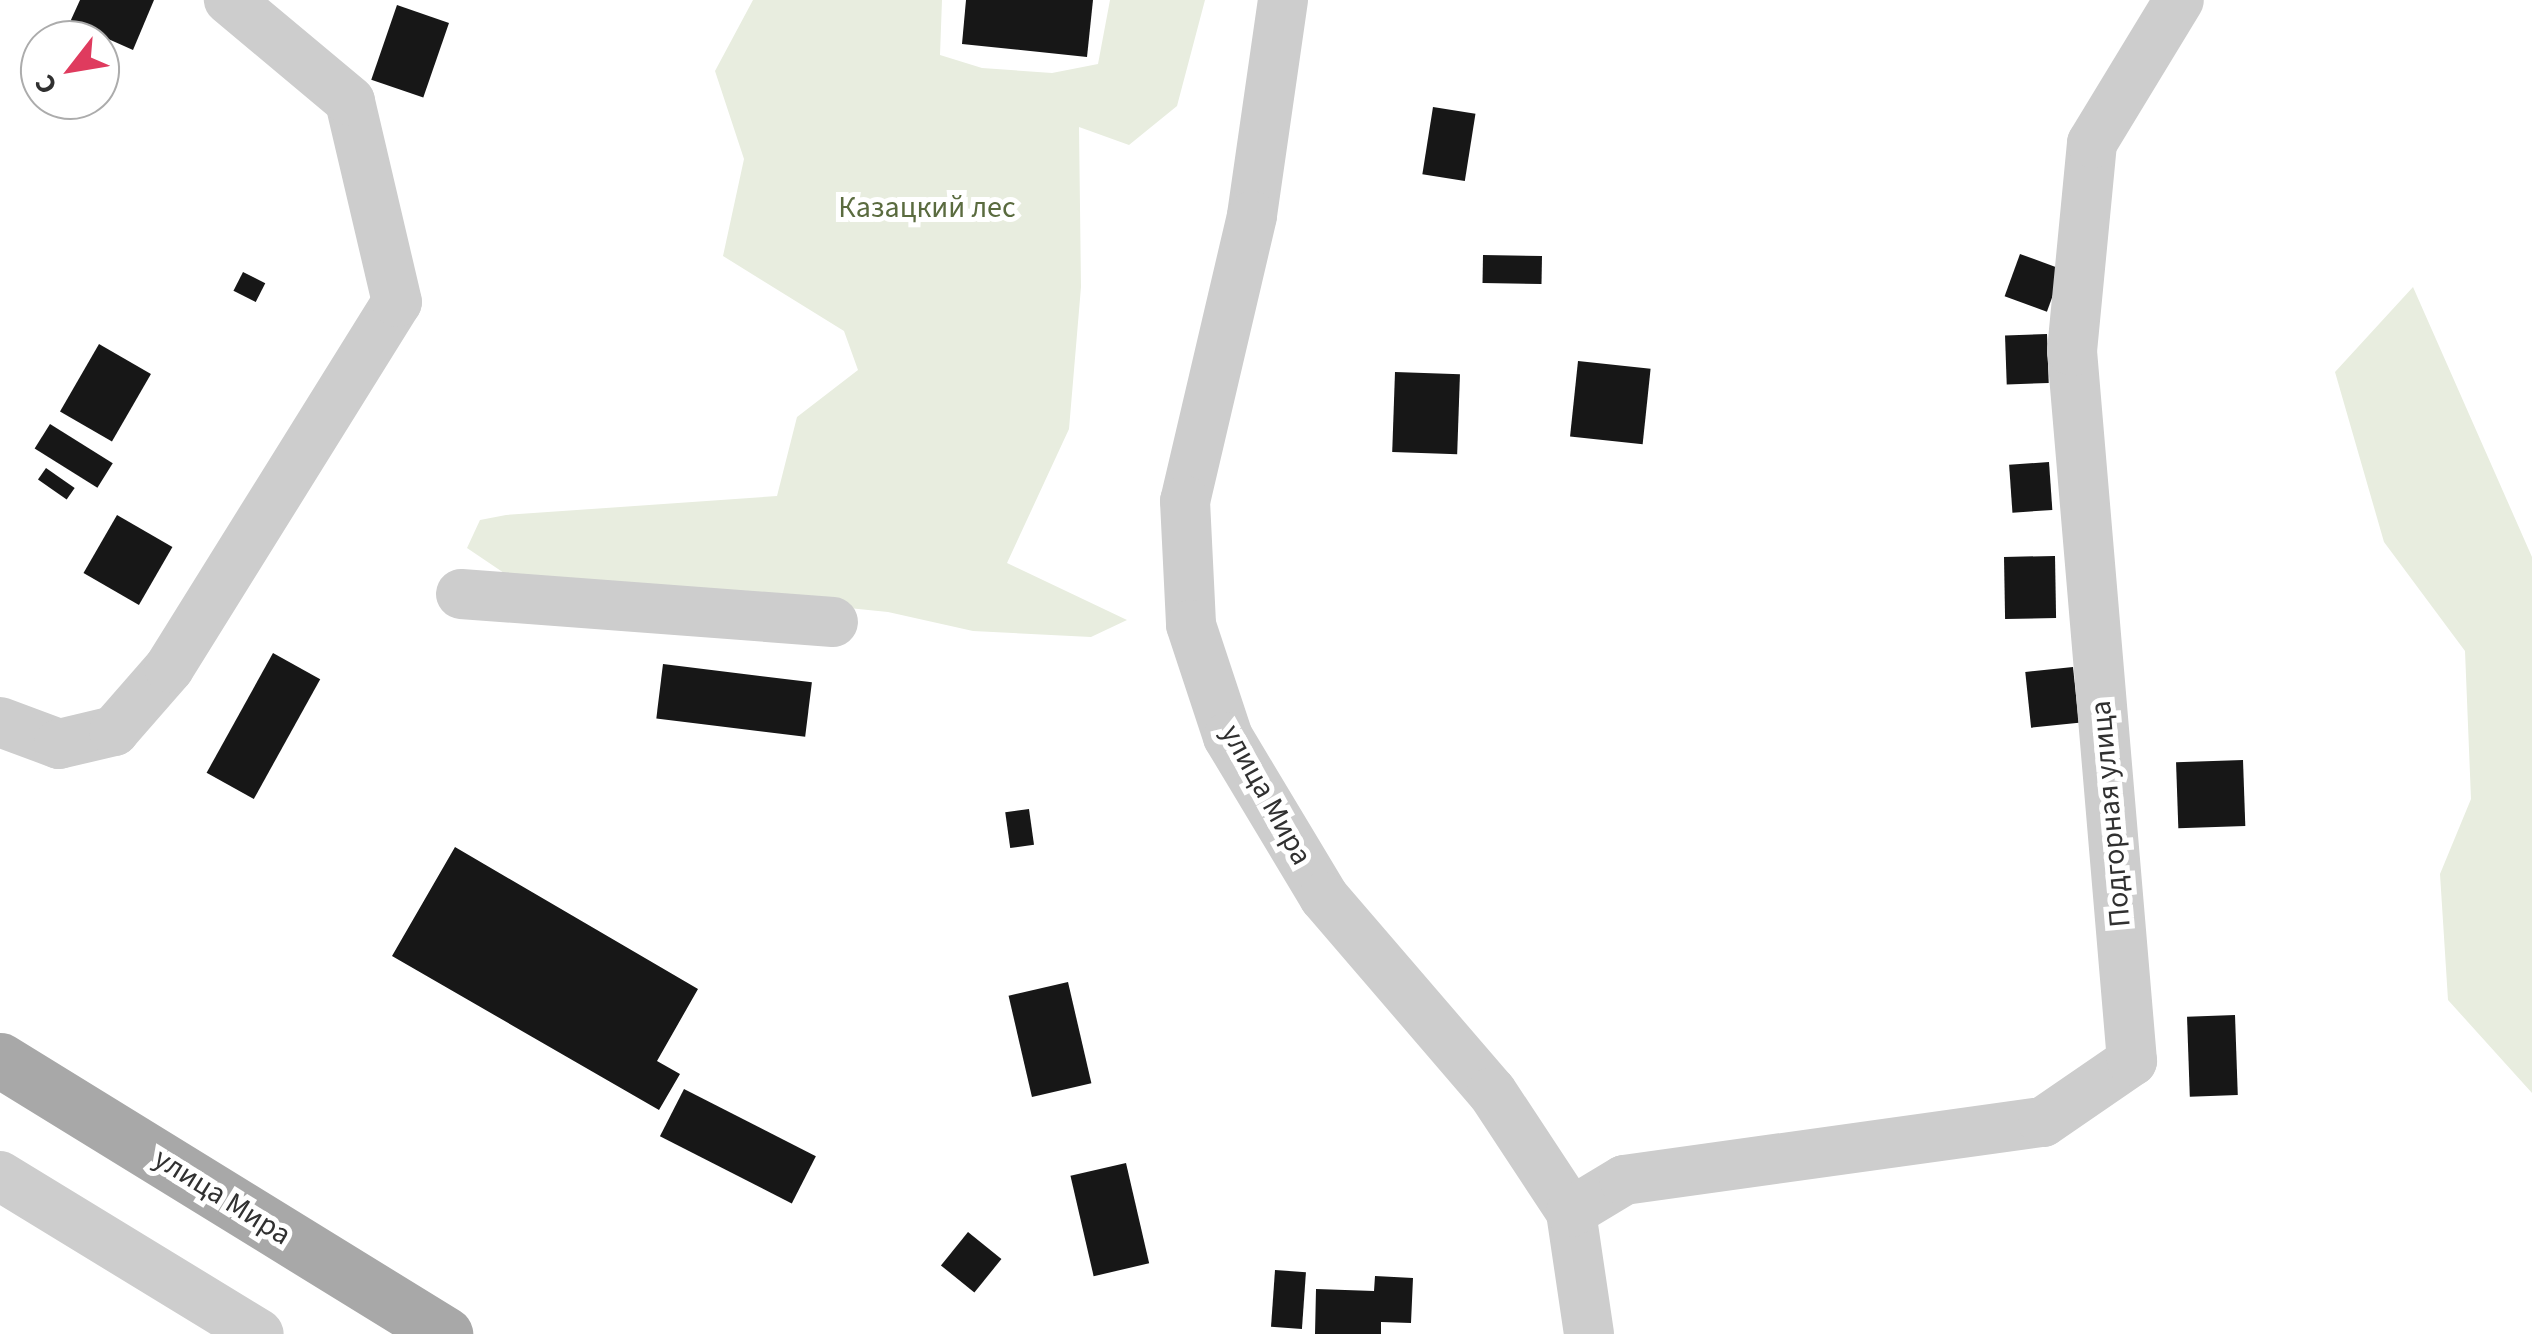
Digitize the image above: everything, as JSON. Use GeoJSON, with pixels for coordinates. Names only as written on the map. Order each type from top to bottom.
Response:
{"type":"FeatureCollection","features":[{"type":"Feature","properties":{"kind":"main road","name":"улица Мира"},"geometry":{"type":"LineString","coordinates":[[0,1060],[445,1334]]}},
{"type":"Feature","properties":{"kind":"street"},"geometry":{"type":"LineString","coordinates":[[0,722],[59,744],[114,731],[169,668],[397,302],[350,102],[230,0]]}},
{"type":"Feature","properties":{"kind":"street","name":"улица Мира"},"geometry":{"type":"LineString","coordinates":[[1283,0],[1252,216],[1185,501],[1191,626],[1228,736],[1324,897],[1492,1092],[1571,1212],[1589,1334]]}},
{"type":"Feature","properties":{"kind":"street","name":"Подгорная улица"},"geometry":{"type":"LineString","coordinates":[[1571,1212],[1624,1180],[2043,1122],[2132,1061],[2072,352],[2092,143],[2179,0]]}},
{"type":"Feature","properties":{"kind":"street"},"geometry":{"type":"LineString","coordinates":[[461,594],[833,622]]}},
{"type":"Feature","properties":{"kind":"street"},"geometry":{"type":"LineString","coordinates":[[0,1176],[259,1334]]}},
{"type":"Feature","properties":{"kind":"green space","name":"Казацкий лес"},"geometry":{"type":"Polygon","coordinates":[[[753,0],[942,0],[940,55],[982,68],[1052,73],[1098,64],[1110,0],[1205,0],[1177,106],[1129,145],[1079,127],[1081,287],[1069,429],[1007,563],[1127,620],[1091,637],[973,631],[888,612],[504,573],[467,548],[480,520],[506,515],[777,496],[797,417],[858,370],[844,331],[723,256],[744,159],[715,71],[753,0]]]}},
{"type":"Feature","properties":{"kind":"green space"},"geometry":{"type":"Polygon","coordinates":[[[2413,287],[2532,557],[2532,1093],[2448,1000],[2440,874],[2471,799],[2465,651],[2384,542],[2335,372],[2413,287]]]}},
{"type":"Feature","properties":{"kind":"building"},"geometry":{"type":"Polygon","coordinates":[[[80,0],[154,0],[133,50],[120,44],[120,20],[71,20],[80,0]]]}},
{"type":"Feature","properties":{"kind":"building"},"geometry":{"type":"Polygon","coordinates":[[[966,0],[1093,0],[1087,57],[962,44],[966,0]]]}},
{"type":"Feature","properties":{"kind":"building"},"geometry":{"type":"Polygon","coordinates":[[[397,5],[449,23],[423,98],[371,80],[397,5]]]}},
{"type":"Feature","properties":{"kind":"building"},"geometry":{"type":"Polygon","coordinates":[[[1433,107],[1475,114],[1465,181],[1422,174],[1433,107]]]}},
{"type":"Feature","properties":{"kind":"building"},"geometry":{"type":"Polygon","coordinates":[[[2020,254],[2062,269],[2047,312],[2005,296],[2020,254]]]}},
{"type":"Feature","properties":{"kind":"building"},"geometry":{"type":"Polygon","coordinates":[[[1483,255],[1542,256],[1542,284],[1483,283],[1483,255]]]}},
{"type":"Feature","properties":{"kind":"building"},"geometry":{"type":"Polygon","coordinates":[[[243,272],[265,283],[256,302],[233,291],[243,272]]]}},
{"type":"Feature","properties":{"kind":"building"},"geometry":{"type":"Polygon","coordinates":[[[2047,334],[2049,383],[2007,384],[2005,335],[2047,334]]]}},
{"type":"Feature","properties":{"kind":"building"},"geometry":{"type":"Polygon","coordinates":[[[99,344],[151,374],[112,442],[60,412],[99,344]]]}},
{"type":"Feature","properties":{"kind":"building"},"geometry":{"type":"Polygon","coordinates":[[[1578,361],[1651,369],[1643,444],[1570,437],[1578,361]]]}},
{"type":"Feature","properties":{"kind":"building"},"geometry":{"type":"Polygon","coordinates":[[[1395,372],[1460,374],[1457,454],[1392,452],[1395,372]]]}},
{"type":"Feature","properties":{"kind":"building"},"geometry":{"type":"Polygon","coordinates":[[[50,424],[113,463],[97,488],[35,449],[50,424]]]}},
{"type":"Feature","properties":{"kind":"building"},"geometry":{"type":"Polygon","coordinates":[[[2049,462],[2052,510],[2012,513],[2009,465],[2049,462]]]}},
{"type":"Feature","properties":{"kind":"building"},"geometry":{"type":"Polygon","coordinates":[[[46,468],[75,488],[67,500],[38,479],[46,468]]]}},
{"type":"Feature","properties":{"kind":"building"},"geometry":{"type":"Polygon","coordinates":[[[117,515],[172,547],[139,605],[84,573],[117,515]]]}},
{"type":"Feature","properties":{"kind":"building"},"geometry":{"type":"Polygon","coordinates":[[[2055,556],[2056,618],[2005,619],[2004,557],[2055,556]]]}},
{"type":"Feature","properties":{"kind":"building"},"geometry":{"type":"Polygon","coordinates":[[[273,653],[320,679],[254,799],[207,773],[273,653]]]}},
{"type":"Feature","properties":{"kind":"building"},"geometry":{"type":"Polygon","coordinates":[[[663,664],[812,682],[805,737],[656,719],[663,664]]]}},
{"type":"Feature","properties":{"kind":"building"},"geometry":{"type":"Polygon","coordinates":[[[2073,667],[2079,723],[2031,728],[2025,672],[2073,667]]]}},
{"type":"Feature","properties":{"kind":"building"},"geometry":{"type":"Polygon","coordinates":[[[2243,760],[2245,826],[2178,828],[2176,762],[2243,760]]]}},
{"type":"Feature","properties":{"kind":"building"},"geometry":{"type":"Polygon","coordinates":[[[1029,809],[1034,845],[1010,848],[1005,812],[1029,809]]]}},
{"type":"Feature","properties":{"kind":"building"},"geometry":{"type":"Polygon","coordinates":[[[455,847],[698,989],[657,1061],[680,1074],[659,1110],[392,956],[455,847]]]}},
{"type":"Feature","properties":{"kind":"building"},"geometry":{"type":"Polygon","coordinates":[[[1068,982],[1091,1083],[1032,1097],[1009,996],[1068,982]]]}},
{"type":"Feature","properties":{"kind":"building"},"geometry":{"type":"Polygon","coordinates":[[[2235,1015],[2238,1095],[2190,1097],[2187,1017],[2235,1015]]]}},
{"type":"Feature","properties":{"kind":"building"},"geometry":{"type":"Polygon","coordinates":[[[684,1089],[816,1156],[792,1203],[660,1136],[684,1089]]]}},
{"type":"Feature","properties":{"kind":"building"},"geometry":{"type":"Polygon","coordinates":[[[1126,1163],[1149,1263],[1094,1276],[1070,1176],[1126,1163]]]}},
{"type":"Feature","properties":{"kind":"building"},"geometry":{"type":"Polygon","coordinates":[[[968,1232],[1001,1259],[974,1292],[941,1265],[968,1232]]]}},
{"type":"Feature","properties":{"kind":"building"},"geometry":{"type":"Polygon","coordinates":[[[1275,1270],[1306,1272],[1302,1329],[1271,1327],[1275,1270]]]}},
{"type":"Feature","properties":{"kind":"building"},"geometry":{"type":"Polygon","coordinates":[[[1375,1276],[1413,1278],[1411,1323],[1381,1322],[1381,1334],[1315,1334],[1316,1289],[1374,1291],[1375,1276]]]}}]}
